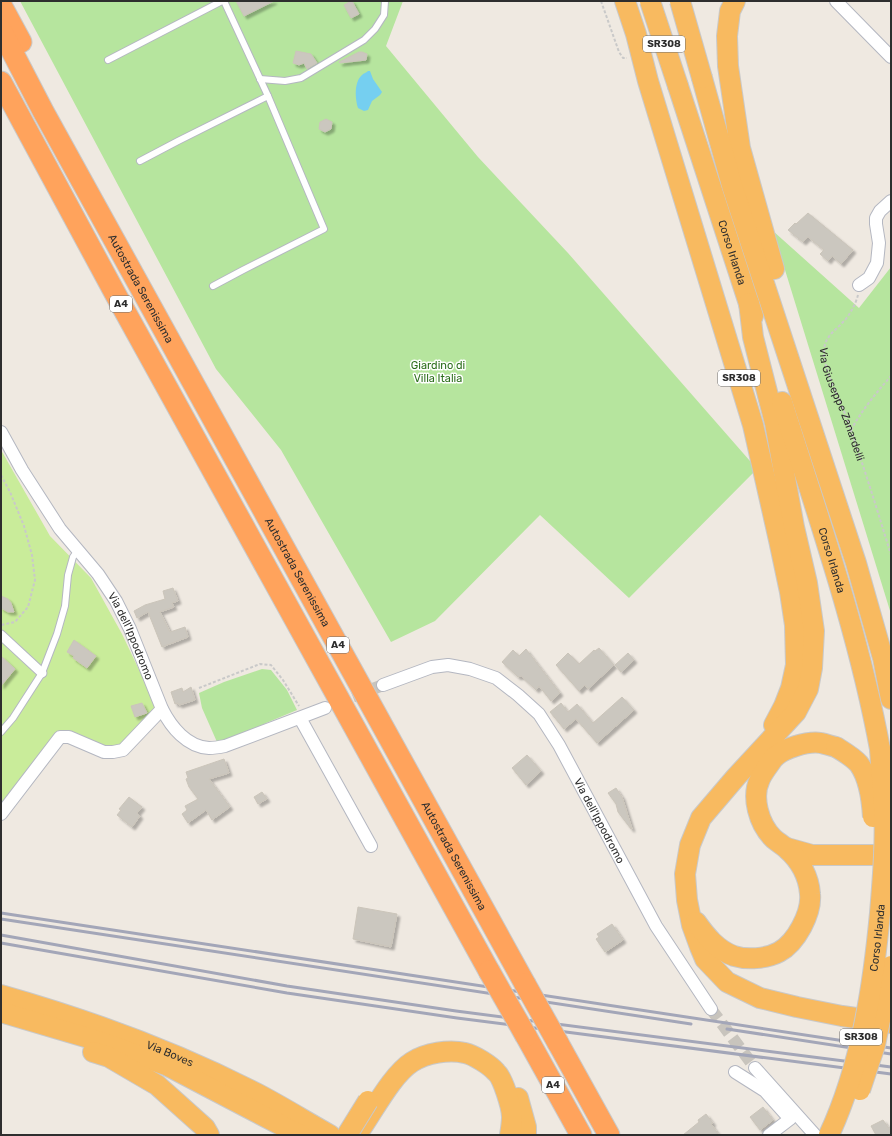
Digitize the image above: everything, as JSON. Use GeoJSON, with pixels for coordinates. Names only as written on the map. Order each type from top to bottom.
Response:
{"type":"FeatureCollection","features":[{"type":"Feature","properties":{"kind":"highway","name":"SR308"},"geometry":{"type":"LineString","coordinates":[[625,1],[753,425],[790,592],[795,625],[796,665],[791,688],[784,706],[756,756]]}},
{"type":"Feature","properties":{"kind":"highway","name":"Corso Irlanda"},"geometry":{"type":"LineString","coordinates":[[650,1],[842,592],[872,704],[880,749],[884,804],[884,842],[878,936],[870,996],[861,1041],[842,1103],[829,1134]]}},
{"type":"Feature","properties":{"kind":"highway","name":"Corso Irlanda"},"geometry":{"type":"LineString","coordinates":[[680,1],[733,189],[856,563],[883,658],[891,699]]}},
{"type":"Feature","properties":{"kind":"highway","name":"SR308"},"geometry":{"type":"LineString","coordinates":[[735,1],[730,11],[727,36],[728,59],[740,148],[784,306],[798,385]]}},
{"type":"Feature","properties":{"kind":"highway"},"geometry":{"type":"LineString","coordinates":[[1,5],[108,207],[151,306]]}},
{"type":"Feature","properties":{"kind":"highway","name":"Autostrada Serenissima"},"geometry":{"type":"LineString","coordinates":[[1,30],[43,111],[608,1135]]}},
{"type":"Feature","properties":{"kind":"highway","name":"A4"},"geometry":{"type":"LineString","coordinates":[[1,82],[117,297],[580,1135]]}},
{"type":"Feature","properties":{"kind":"highway"},"geometry":{"type":"LineString","coordinates":[[749,303],[753,337],[775,424],[794,527],[807,583],[814,631],[812,668],[808,689],[796,712],[701,818],[690,845],[685,874],[687,900],[692,925],[700,947],[706,959],[727,982],[760,998],[835,1014],[891,1023]]}},
{"type":"Feature","properties":{"kind":"highway"},"geometry":{"type":"LineString","coordinates":[[856,563],[885,624],[891,645]]}},
{"type":"Feature","properties":{"kind":"highway"},"geometry":{"type":"LineString","coordinates":[[690,915],[716,946],[734,956],[748,958],[765,956],[779,952],[795,938],[810,905],[808,879],[794,855],[765,829],[758,812],[756,797],[759,780],[775,756],[802,744],[820,743],[836,747],[850,756],[859,764],[864,775],[872,802],[875,847],[874,902],[878,936]]}},
{"type":"Feature","properties":{"kind":"highway"},"geometry":{"type":"LineString","coordinates":[[787,848],[812,855],[891,855]]}},
{"type":"Feature","properties":{"kind":"highway","name":"Corso Irlanda"},"geometry":{"type":"LineString","coordinates":[[829,1134],[854,1109],[875,1045],[891,966]]}},
{"type":"Feature","properties":{"kind":"highway","name":"Via Boves"},"geometry":{"type":"LineString","coordinates":[[1,995],[50,1009],[110,1030],[187,1060],[269,1100],[330,1135]]}},
{"type":"Feature","properties":{"kind":"highway"},"geometry":{"type":"LineString","coordinates":[[875,1045],[891,1000]]}},
{"type":"Feature","properties":{"kind":"highway","name":"Via Boves"},"geometry":{"type":"LineString","coordinates":[[1,1012],[92,1039],[166,1065],[300,1135]]}},
{"type":"Feature","properties":{"kind":"highway"},"geometry":{"type":"LineString","coordinates":[[1,1020],[109,1058],[157,1085],[205,1128],[209,1135]]}},
{"type":"Feature","properties":{"kind":"highway"},"geometry":{"type":"LineString","coordinates":[[357,1135],[390,1071],[407,1055],[425,1045],[446,1041],[468,1042],[487,1052],[504,1065],[515,1084],[526,1127],[526,1135]]}},
{"type":"Feature","properties":{"kind":"highway"},"geometry":{"type":"LineString","coordinates":[[226,1078],[272,1091],[348,1135],[372,1104],[395,1078],[412,1062],[430,1055],[448,1052],[466,1053],[482,1061],[497,1072],[504,1084],[512,1116],[510,1135]]}},
{"type":"Feature","properties":{"kind":"street"},"geometry":{"type":"LineString","coordinates":[[836,1],[891,57]]}},
{"type":"Feature","properties":{"kind":"street"},"geometry":{"type":"LineString","coordinates":[[859,285],[869,278],[877,263],[879,243],[876,218],[891,201]]}},
{"type":"Feature","properties":{"kind":"street","name":"Via dell'Ippodromo"},"geometry":{"type":"LineString","coordinates":[[1,432],[22,470],[60,529],[98,574],[116,601],[130,629],[162,709],[176,732],[191,742],[208,748],[225,746],[325,708]]}},
{"type":"Feature","properties":{"kind":"street"},"geometry":{"type":"LineString","coordinates":[[1,635],[42,673]]}},
{"type":"Feature","properties":{"kind":"street","name":"Via dell'Ippodromo"},"geometry":{"type":"LineString","coordinates":[[383,685],[412,676],[430,674],[458,667],[482,672],[496,678],[539,714],[559,745],[652,920],[711,1009]]}},
{"type":"Feature","properties":{"kind":"street"},"geometry":{"type":"LineString","coordinates":[[1,814],[60,737],[69,737],[104,752],[123,750],[162,709]]}},
{"type":"Feature","properties":{"kind":"street"},"geometry":{"type":"LineString","coordinates":[[302,717],[371,846]]}},
{"type":"Feature","properties":{"kind":"street"},"geometry":{"type":"LineString","coordinates":[[755,1068],[829,1134]]}},
{"type":"Feature","properties":{"kind":"street"},"geometry":{"type":"LineString","coordinates":[[735,1072],[765,1090],[790,1119],[769,1135]]}},
{"type":"Feature","properties":{"kind":"lane"},"geometry":{"type":"LineString","coordinates":[[108,60],[223,1],[268,96],[324,229],[213,286]]}},
{"type":"Feature","properties":{"kind":"lane"},"geometry":{"type":"LineString","coordinates":[[260,79],[285,80],[301,78],[364,40],[375,29],[384,15],[385,1]]}},
{"type":"Feature","properties":{"kind":"lane"},"geometry":{"type":"LineString","coordinates":[[140,161],[268,96]]}},
{"type":"Feature","properties":{"kind":"lane"},"geometry":{"type":"LineString","coordinates":[[1,732],[13,718],[42,673],[57,634],[65,606],[68,575],[73,557],[78,550]]}},
{"type":"Feature","properties":{"kind":"path"},"geometry":{"type":"LineString","coordinates":[[601,1],[619,52],[623,58],[630,58]]}},
{"type":"Feature","properties":{"kind":"path","name":"Via Giuseppe Zanardelli"},"geometry":{"type":"LineString","coordinates":[[859,285],[856,302],[845,320],[827,337],[824,350],[825,366],[851,430],[891,555]]}},
{"type":"Feature","properties":{"kind":"path"},"geometry":{"type":"LineString","coordinates":[[851,430],[868,402],[891,376]]}},
{"type":"Feature","properties":{"kind":"path"},"geometry":{"type":"LineString","coordinates":[[1,475],[10,492],[24,526],[32,555],[35,580],[28,607],[15,622],[1,625]]}},
{"type":"Feature","properties":{"kind":"path"},"geometry":{"type":"LineString","coordinates":[[199,688],[260,664],[271,665],[283,680],[302,717]]}},
{"type":"Feature","properties":{"kind":"green space","name":"Giardino di Villa Italia"},"geometry":{"type":"Polygon","coordinates":[[[20,1],[403,1],[386,46],[478,157],[568,253],[757,469],[629,598],[540,515],[435,621],[391,642],[281,450],[216,369],[20,1]]]}},
{"type":"Feature","properties":{"kind":"green space"},"geometry":{"type":"Polygon","coordinates":[[[773,231],[859,308],[891,267],[891,614],[773,231]]]}},
{"type":"Feature","properties":{"kind":"green space"},"geometry":{"type":"Polygon","coordinates":[[[1,450],[50,536],[91,578],[122,634],[152,697],[155,710],[122,744],[104,748],[71,734],[1,808],[1,450]]]}},
{"type":"Feature","properties":{"kind":"green space"},"geometry":{"type":"Polygon","coordinates":[[[262,669],[271,670],[287,690],[297,710],[266,723],[248,733],[217,742],[202,708],[199,693],[224,682],[262,669]]]}},
{"type":"Feature","properties":{"kind":"water"},"geometry":{"type":"Polygon","coordinates":[[[370,71],[373,79],[382,92],[372,101],[368,110],[364,111],[358,108],[356,100],[356,86],[359,78],[370,71]]]}},
{"type":"Feature","properties":{"kind":"building"},"geometry":{"type":"Polygon","coordinates":[[[236,1],[274,1],[244,16],[236,1]]]}},
{"type":"Feature","properties":{"kind":"building"},"geometry":{"type":"Polygon","coordinates":[[[351,1],[359,14],[351,18],[344,5],[351,1]]]}},
{"type":"Feature","properties":{"kind":"building"},"geometry":{"type":"Polygon","coordinates":[[[296,51],[311,54],[317,63],[307,69],[304,63],[299,65],[293,63],[296,51]]]}},
{"type":"Feature","properties":{"kind":"building"},"geometry":{"type":"Polygon","coordinates":[[[359,52],[367,54],[366,60],[339,62],[359,52]]]}},
{"type":"Feature","properties":{"kind":"building"},"geometry":{"type":"Polygon","coordinates":[[[326,119],[332,122],[331,129],[325,132],[319,129],[320,122],[326,119]]]}},
{"type":"Feature","properties":{"kind":"building"},"geometry":{"type":"Polygon","coordinates":[[[808,213],[853,250],[841,264],[832,256],[828,261],[820,254],[824,250],[808,237],[803,242],[788,230],[808,213]]]}},
{"type":"Feature","properties":{"kind":"building"},"geometry":{"type":"Polygon","coordinates":[[[173,588],[178,601],[172,603],[174,607],[160,612],[170,632],[185,627],[188,637],[162,647],[148,612],[137,618],[134,611],[145,605],[165,599],[163,591],[173,588]]]}},
{"type":"Feature","properties":{"kind":"building"},"geometry":{"type":"Polygon","coordinates":[[[1,596],[8,599],[14,612],[8,612],[1,608],[1,596]]]}},
{"type":"Feature","properties":{"kind":"building"},"geometry":{"type":"Polygon","coordinates":[[[74,640],[96,656],[87,668],[73,658],[74,656],[67,652],[74,640]]]}},
{"type":"Feature","properties":{"kind":"building"},"geometry":{"type":"Polygon","coordinates":[[[599,648],[614,665],[588,689],[585,685],[579,691],[556,665],[568,653],[579,664],[594,650],[595,651],[599,648]]]}},
{"type":"Feature","properties":{"kind":"building"},"geometry":{"type":"Polygon","coordinates":[[[526,649],[560,693],[551,701],[539,686],[536,690],[521,676],[518,677],[502,662],[513,650],[519,656],[526,649]]]}},
{"type":"Feature","properties":{"kind":"building"},"geometry":{"type":"Polygon","coordinates":[[[628,653],[634,660],[621,672],[615,665],[628,653]]]}},
{"type":"Feature","properties":{"kind":"building"},"geometry":{"type":"Polygon","coordinates":[[[1,656],[15,669],[1,686],[1,656]]]}},
{"type":"Feature","properties":{"kind":"building"},"geometry":{"type":"Polygon","coordinates":[[[191,687],[195,700],[179,705],[178,703],[175,704],[171,692],[182,688],[183,692],[191,687]]]}},
{"type":"Feature","properties":{"kind":"building"},"geometry":{"type":"Polygon","coordinates":[[[622,697],[634,710],[597,743],[576,719],[564,729],[550,712],[561,703],[568,712],[577,704],[593,723],[622,697]]]}},
{"type":"Feature","properties":{"kind":"building"},"geometry":{"type":"Polygon","coordinates":[[[142,703],[147,713],[135,717],[131,706],[142,703]]]}},
{"type":"Feature","properties":{"kind":"building"},"geometry":{"type":"Polygon","coordinates":[[[527,755],[541,771],[526,785],[512,768],[527,755]]]}},
{"type":"Feature","properties":{"kind":"building"},"geometry":{"type":"Polygon","coordinates":[[[224,759],[229,773],[209,779],[230,807],[212,820],[206,810],[188,823],[182,814],[187,810],[185,806],[198,799],[189,787],[186,779],[188,778],[186,772],[224,759]]]}},
{"type":"Feature","properties":{"kind":"building"},"geometry":{"type":"Polygon","coordinates":[[[616,788],[622,797],[632,829],[618,812],[616,804],[608,793],[616,788]]]}},
{"type":"Feature","properties":{"kind":"building"},"geometry":{"type":"Polygon","coordinates":[[[262,792],[267,799],[258,804],[254,797],[262,792]]]}},
{"type":"Feature","properties":{"kind":"building"},"geometry":{"type":"Polygon","coordinates":[[[129,797],[142,807],[137,813],[140,816],[132,827],[117,815],[121,810],[119,809],[129,797]]]}},
{"type":"Feature","properties":{"kind":"building"},"geometry":{"type":"Polygon","coordinates":[[[358,907],[397,914],[391,947],[353,939],[358,907]]]}},
{"type":"Feature","properties":{"kind":"building"},"geometry":{"type":"Polygon","coordinates":[[[612,924],[623,940],[605,952],[596,939],[599,937],[597,934],[612,924]]]}},
{"type":"Feature","properties":{"kind":"building"},"geometry":{"type":"Polygon","coordinates":[[[763,1107],[773,1120],[760,1130],[750,1117],[763,1107]]]}},
{"type":"Feature","properties":{"kind":"building"},"geometry":{"type":"Polygon","coordinates":[[[706,1114],[713,1123],[711,1124],[719,1135],[683,1135],[699,1122],[698,1120],[706,1114]]]}},
{"type":"Feature","properties":{"kind":"building"},"geometry":{"type":"Polygon","coordinates":[[[883,1120],[891,1131],[891,1135],[876,1135],[871,1126],[883,1120]]]}},
{"type":"Feature","properties":{"kind":"tunnel"},"geometry":{"type":"LineString","coordinates":[[336,703],[383,685]]}},
{"type":"Feature","properties":{"kind":"tunnel"},"geometry":{"type":"LineString","coordinates":[[711,1009],[755,1068]]}},
{"type":"Feature","properties":{"kind":"railway"},"geometry":{"type":"LineString","coordinates":[[1,913],[891,1048]]}},
{"type":"Feature","properties":{"kind":"railway"},"geometry":{"type":"LineString","coordinates":[[1,919],[691,1024]]}},
{"type":"Feature","properties":{"kind":"railway"},"geometry":{"type":"LineString","coordinates":[[1,935],[287,986],[456,1011],[891,1067]]}},
{"type":"Feature","properties":{"kind":"railway"},"geometry":{"type":"LineString","coordinates":[[1,943],[287,993],[457,1018],[891,1074]]}},
{"type":"Feature","properties":{"kind":"railway"},"geometry":{"type":"LineString","coordinates":[[727,1029],[891,1054]]}}]}
